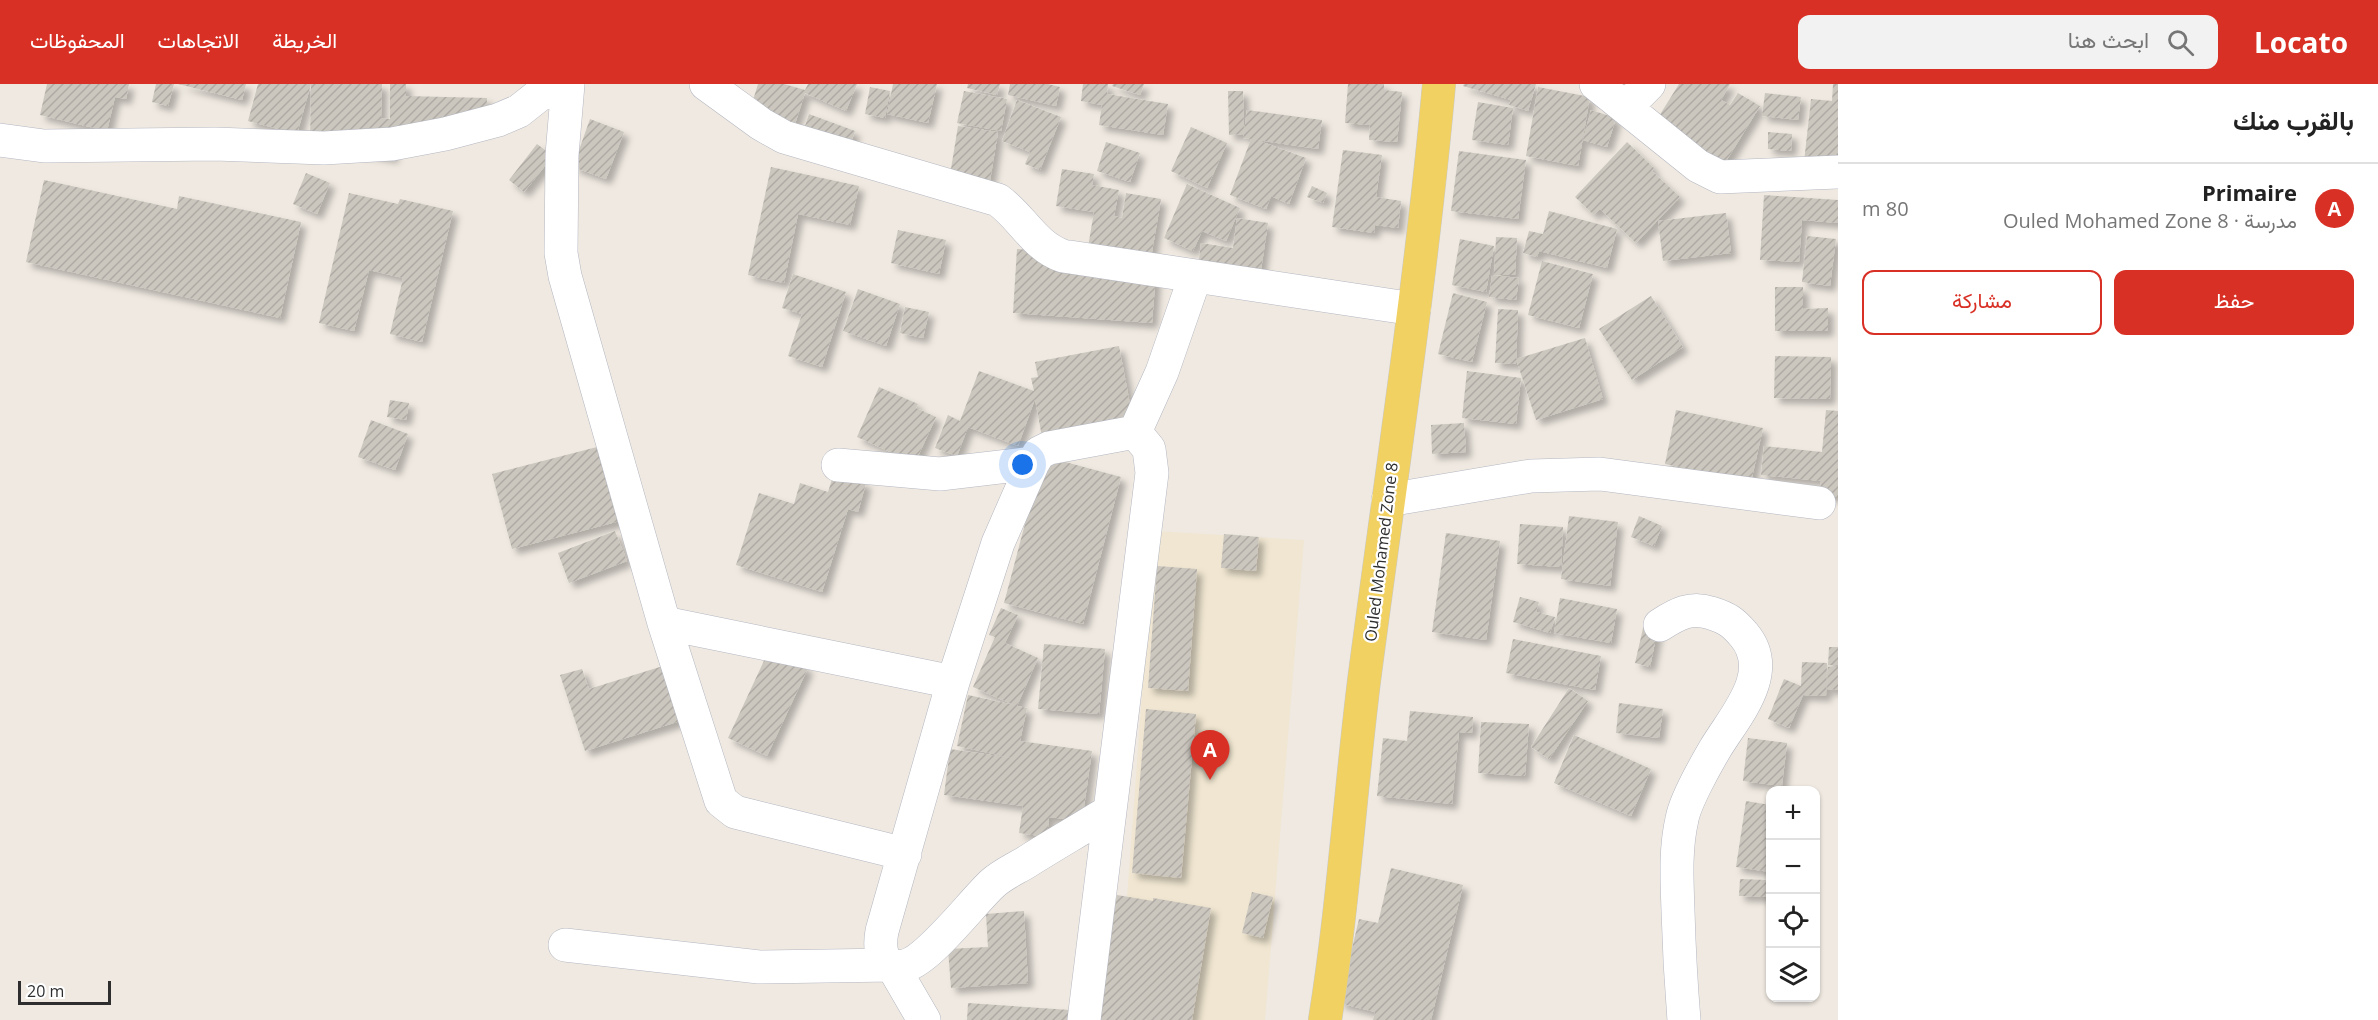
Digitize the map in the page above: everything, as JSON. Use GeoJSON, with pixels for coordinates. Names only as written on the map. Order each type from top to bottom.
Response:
{"type":"FeatureCollection","features":[{"type":"Feature","properties":{"kind":"main road","name":"Ouled Mohamed Zone 8"},"geometry":{"type":"LineString","coordinates":[[1325,1020],[1332,977],[1352,778],[1428,200],[1439,84]]}},
{"type":"Feature","properties":{"kind":"street"},"geometry":{"type":"LineString","coordinates":[[0,140],[44,146],[215,144],[324,148],[392,144],[445,134],[498,120],[519,111],[553,84]]}},
{"type":"Feature","properties":{"kind":"street"},"geometry":{"type":"LineString","coordinates":[[568,84],[562,155],[561,253],[565,276],[664,623],[722,801],[735,812],[905,854]]}},
{"type":"Feature","properties":{"kind":"street"},"geometry":{"type":"LineString","coordinates":[[705,84],[761,124],[784,137],[998,200],[1050,252],[1110,265],[1414,309]]}},
{"type":"Feature","properties":{"kind":"street"},"geometry":{"type":"LineString","coordinates":[[1596,84],[1698,166],[1720,177],[1838,172]]}},
{"type":"Feature","properties":{"kind":"street"},"geometry":{"type":"LineString","coordinates":[[1626,107],[1649,84]]}},
{"type":"Feature","properties":{"kind":"street"},"geometry":{"type":"LineString","coordinates":[[1135,432],[1162,372],[1195,277]]}},
{"type":"Feature","properties":{"kind":"street"},"geometry":{"type":"LineString","coordinates":[[924,1020],[892,965],[883,958],[880,941],[953,682],[998,543],[1033,463],[1043,450],[1135,432]]}},
{"type":"Feature","properties":{"kind":"street"},"geometry":{"type":"LineString","coordinates":[[1084,1020],[1152,473],[1149,449],[1135,432]]}},
{"type":"Feature","properties":{"kind":"street"},"geometry":{"type":"LineString","coordinates":[[838,465],[940,474],[1033,463]]}},
{"type":"Feature","properties":{"kind":"street"},"geometry":{"type":"LineString","coordinates":[[1388,500],[1531,476],[1600,474],[1819,503]]}},
{"type":"Feature","properties":{"kind":"street"},"geometry":{"type":"LineString","coordinates":[[1660,625],[1679,613],[1695,610],[1709,612],[1732,621],[1751,644],[1756,665],[1750,693],[1715,750],[1682,818],[1677,877],[1684,1020]]}},
{"type":"Feature","properties":{"kind":"street"},"geometry":{"type":"LineString","coordinates":[[664,623],[953,682]]}},
{"type":"Feature","properties":{"kind":"street"},"geometry":{"type":"LineString","coordinates":[[565,945],[759,968],[910,964],[930,949],[994,881],[1110,811]]}},
{"type":"Feature","properties":{"kind":"shaded area"},"geometry":{"type":"Polygon","coordinates":[[[1154,531],[1304,540],[1265,1020],[1118,1020],[1154,531]]]}},
{"type":"Feature","properties":{"kind":"building"},"geometry":{"type":"Polygon","coordinates":[[[47,84],[129,84],[126,99],[115,97],[107,131],[40,115],[47,84]]]}},
{"type":"Feature","properties":{"kind":"building"},"geometry":{"type":"Polygon","coordinates":[[[156,84],[174,84],[168,106],[152,102],[156,84]]]}},
{"type":"Feature","properties":{"kind":"building"},"geometry":{"type":"Polygon","coordinates":[[[178,84],[246,84],[242,100],[178,84]]]}},
{"type":"Feature","properties":{"kind":"building"},"geometry":{"type":"Polygon","coordinates":[[[258,84],[311,84],[297,134],[248,121],[258,84]]]}},
{"type":"Feature","properties":{"kind":"building"},"geometry":{"type":"Polygon","coordinates":[[[311,84],[382,84],[381,118],[390,119],[390,84],[406,84],[406,96],[487,98],[486,129],[394,127],[393,158],[310,142],[311,84]]]}},
{"type":"Feature","properties":{"kind":"building"},"geometry":{"type":"Polygon","coordinates":[[[758,84],[784,84],[805,90],[808,84],[857,84],[846,111],[805,93],[795,124],[750,110],[758,84]]]}},
{"type":"Feature","properties":{"kind":"building"},"geometry":{"type":"Polygon","coordinates":[[[893,84],[937,84],[928,123],[887,114],[893,84]]]}},
{"type":"Feature","properties":{"kind":"building"},"geometry":{"type":"Polygon","coordinates":[[[968,84],[1000,84],[997,95],[967,88],[968,84]]]}},
{"type":"Feature","properties":{"kind":"building"},"geometry":{"type":"Polygon","coordinates":[[[1010,84],[1048,84],[1060,87],[1056,106],[1008,95],[1010,84]]]}},
{"type":"Feature","properties":{"kind":"building"},"geometry":{"type":"Polygon","coordinates":[[[1083,84],[1108,84],[1107,94],[1168,104],[1163,135],[1099,125],[1102,105],[1081,101],[1083,84]]]}},
{"type":"Feature","properties":{"kind":"building"},"geometry":{"type":"Polygon","coordinates":[[[1113,84],[1144,84],[1140,95],[1112,86],[1113,84]]]}},
{"type":"Feature","properties":{"kind":"building"},"geometry":{"type":"Polygon","coordinates":[[[1348,84],[1384,84],[1384,90],[1402,92],[1397,142],[1369,140],[1370,125],[1345,123],[1348,84]]]}},
{"type":"Feature","properties":{"kind":"building"},"geometry":{"type":"Polygon","coordinates":[[[1464,84],[1536,84],[1528,111],[1509,105],[1511,100],[1463,86],[1464,84]]]}},
{"type":"Feature","properties":{"kind":"building"},"geometry":{"type":"Polygon","coordinates":[[[1679,84],[1730,84],[1721,100],[1730,105],[1738,93],[1760,106],[1725,163],[1656,121],[1679,84]]]}},
{"type":"Feature","properties":{"kind":"building"},"geometry":{"type":"Polygon","coordinates":[[[1833,84],[1838,84],[1838,166],[1804,162],[1811,99],[1832,101],[1833,84]]]}},
{"type":"Feature","properties":{"kind":"building"},"geometry":{"type":"Polygon","coordinates":[[[870,87],[890,91],[885,118],[865,114],[870,87]]]}},
{"type":"Feature","properties":{"kind":"building"},"geometry":{"type":"Polygon","coordinates":[[[1538,87],[1590,97],[1578,166],[1526,156],[1538,87]]]}},
{"type":"Feature","properties":{"kind":"building"},"geometry":{"type":"Polygon","coordinates":[[[964,91],[1007,99],[1001,131],[957,123],[964,91]]]}},
{"type":"Feature","properties":{"kind":"building"},"geometry":{"type":"Polygon","coordinates":[[[1228,91],[1243,91],[1244,132],[1247,110],[1322,120],[1318,149],[1257,140],[1306,158],[1289,204],[1271,196],[1266,209],[1230,195],[1251,139],[1243,138],[1244,134],[1229,135],[1228,91]]]}},
{"type":"Feature","properties":{"kind":"building"},"geometry":{"type":"Polygon","coordinates":[[[1765,93],[1801,97],[1798,120],[1762,116],[1765,93]]]}},
{"type":"Feature","properties":{"kind":"building"},"geometry":{"type":"Polygon","coordinates":[[[1017,100],[1061,117],[1040,170],[1025,164],[1030,152],[1002,141],[1017,100]]]}},
{"type":"Feature","properties":{"kind":"building"},"geometry":{"type":"Polygon","coordinates":[[[1478,102],[1513,108],[1508,145],[1472,140],[1478,102]]]}},
{"type":"Feature","properties":{"kind":"building"},"geometry":{"type":"Polygon","coordinates":[[[1591,110],[1616,118],[1607,147],[1583,140],[1591,110]]]}},
{"type":"Feature","properties":{"kind":"building"},"geometry":{"type":"Polygon","coordinates":[[[809,114],[855,131],[849,148],[803,132],[809,114]]]}},
{"type":"Feature","properties":{"kind":"building"},"geometry":{"type":"Polygon","coordinates":[[[590,119],[624,132],[606,179],[573,167],[590,119]]]}},
{"type":"Feature","properties":{"kind":"building"},"geometry":{"type":"Polygon","coordinates":[[[958,126],[998,132],[990,181],[950,175],[958,126]]]}},
{"type":"Feature","properties":{"kind":"building"},"geometry":{"type":"Polygon","coordinates":[[[1191,127],[1227,143],[1207,188],[1171,171],[1191,127]]]}},
{"type":"Feature","properties":{"kind":"building"},"geometry":{"type":"Polygon","coordinates":[[[1768,132],[1792,134],[1791,151],[1768,149],[1768,132]]]}},
{"type":"Feature","properties":{"kind":"building"},"geometry":{"type":"Polygon","coordinates":[[[1106,142],[1140,153],[1130,182],[1097,171],[1106,142]]]}},
{"type":"Feature","properties":{"kind":"building"},"geometry":{"type":"Polygon","coordinates":[[[1627,142],[1654,168],[1652,171],[1680,197],[1636,243],[1600,209],[1594,215],[1575,197],[1627,142]]]}},
{"type":"Feature","properties":{"kind":"building"},"geometry":{"type":"Polygon","coordinates":[[[537,144],[553,156],[524,192],[509,180],[537,144]]]}},
{"type":"Feature","properties":{"kind":"building"},"geometry":{"type":"Polygon","coordinates":[[[1343,150],[1382,155],[1376,197],[1401,201],[1398,228],[1375,225],[1374,233],[1332,227],[1343,150]]]}},
{"type":"Feature","properties":{"kind":"building"},"geometry":{"type":"Polygon","coordinates":[[[1459,151],[1526,160],[1518,219],[1451,211],[1459,151]]]}},
{"type":"Feature","properties":{"kind":"building"},"geometry":{"type":"Polygon","coordinates":[[[771,167],[859,186],[850,225],[798,214],[784,283],[748,275],[771,167]]]}},
{"type":"Feature","properties":{"kind":"building"},"geometry":{"type":"Polygon","coordinates":[[[1062,169],[1094,174],[1092,185],[1119,190],[1114,216],[1122,218],[1126,193],[1161,199],[1151,258],[1088,247],[1094,212],[1056,206],[1062,169]]]}},
{"type":"Feature","properties":{"kind":"building"},"geometry":{"type":"Polygon","coordinates":[[[306,173],[330,183],[317,214],[293,204],[306,173]]]}},
{"type":"Feature","properties":{"kind":"building"},"geometry":{"type":"Polygon","coordinates":[[[44,180],[177,209],[179,196],[301,222],[280,318],[26,262],[44,180]]]}},
{"type":"Feature","properties":{"kind":"building"},"geometry":{"type":"Polygon","coordinates":[[[1187,184],[1240,208],[1226,241],[1202,231],[1193,251],[1164,238],[1187,184]]]}},
{"type":"Feature","properties":{"kind":"building"},"geometry":{"type":"Polygon","coordinates":[[[1312,186],[1327,193],[1323,203],[1307,197],[1312,186]]]}},
{"type":"Feature","properties":{"kind":"building"},"geometry":{"type":"Polygon","coordinates":[[[349,193],[398,204],[400,199],[453,211],[422,342],[390,334],[403,278],[369,270],[354,331],[319,323],[349,193]]]}},
{"type":"Feature","properties":{"kind":"building"},"geometry":{"type":"Polygon","coordinates":[[[1764,195],[1838,200],[1838,223],[1802,220],[1799,262],[1760,260],[1764,195]]]}},
{"type":"Feature","properties":{"kind":"building"},"geometry":{"type":"Polygon","coordinates":[[[1549,211],[1617,229],[1607,268],[1539,251],[1537,257],[1523,253],[1529,231],[1543,234],[1549,211]]]}},
{"type":"Feature","properties":{"kind":"building"},"geometry":{"type":"Polygon","coordinates":[[[1726,213],[1731,253],[1663,261],[1658,221],[1726,213]]]}},
{"type":"Feature","properties":{"kind":"building"},"geometry":{"type":"Polygon","coordinates":[[[1237,218],[1268,223],[1260,277],[1198,267],[1201,243],[1233,248],[1237,218]]]}},
{"type":"Feature","properties":{"kind":"building"},"geometry":{"type":"Polygon","coordinates":[[[898,230],[946,240],[939,274],[891,263],[898,230]]]}},
{"type":"Feature","properties":{"kind":"building"},"geometry":{"type":"Polygon","coordinates":[[[1807,236],[1836,239],[1830,286],[1802,282],[1807,236]]]}},
{"type":"Feature","properties":{"kind":"building"},"geometry":{"type":"Polygon","coordinates":[[[1496,237],[1517,238],[1515,275],[1494,275],[1496,237]]]}},
{"type":"Feature","properties":{"kind":"building"},"geometry":{"type":"Polygon","coordinates":[[[1460,239],[1494,246],[1486,292],[1452,285],[1460,239]]]}},
{"type":"Feature","properties":{"kind":"building"},"geometry":{"type":"Polygon","coordinates":[[[1017,249],[1157,259],[1152,323],[1013,313],[1017,249]]]}},
{"type":"Feature","properties":{"kind":"building"},"geometry":{"type":"Polygon","coordinates":[[[1542,261],[1593,274],[1579,328],[1528,315],[1542,261]]]}},
{"type":"Feature","properties":{"kind":"building"},"geometry":{"type":"Polygon","coordinates":[[[793,274],[846,292],[822,367],[788,356],[802,314],[782,308],[793,274]]]}},
{"type":"Feature","properties":{"kind":"building"},"geometry":{"type":"Polygon","coordinates":[[[1492,275],[1519,278],[1516,300],[1489,297],[1492,275]]]}},
{"type":"Feature","properties":{"kind":"building"},"geometry":{"type":"Polygon","coordinates":[[[1775,287],[1803,287],[1803,309],[1828,308],[1828,331],[1775,331],[1775,287]]]}},
{"type":"Feature","properties":{"kind":"building"},"geometry":{"type":"Polygon","coordinates":[[[858,289],[900,304],[886,346],[843,331],[858,289]]]}},
{"type":"Feature","properties":{"kind":"building"},"geometry":{"type":"Polygon","coordinates":[[[1453,293],[1487,302],[1472,362],[1438,354],[1453,293]]]}},
{"type":"Feature","properties":{"kind":"building"},"geometry":{"type":"Polygon","coordinates":[[[1651,296],[1683,347],[1632,380],[1599,329],[1651,296]]]}},
{"type":"Feature","properties":{"kind":"building"},"geometry":{"type":"Polygon","coordinates":[[[905,307],[929,312],[923,338],[900,333],[905,307]]]}},
{"type":"Feature","properties":{"kind":"building"},"geometry":{"type":"Polygon","coordinates":[[[1498,309],[1518,310],[1516,364],[1495,363],[1498,309]]]}},
{"type":"Feature","properties":{"kind":"building"},"geometry":{"type":"Polygon","coordinates":[[[1585,338],[1603,399],[1536,420],[1516,359],[1585,338]]]}},
{"type":"Feature","properties":{"kind":"building"},"geometry":{"type":"Polygon","coordinates":[[[1119,346],[1133,420],[1042,437],[1035,399],[1018,446],[968,427],[957,456],[935,448],[948,415],[960,421],[979,371],[1034,391],[1031,378],[1038,377],[1035,362],[1119,346]]]}},
{"type":"Feature","properties":{"kind":"building"},"geometry":{"type":"Polygon","coordinates":[[[1775,356],[1831,357],[1830,399],[1774,398],[1775,356]]]}},
{"type":"Feature","properties":{"kind":"building"},"geometry":{"type":"Polygon","coordinates":[[[1467,371],[1521,378],[1516,424],[1462,418],[1467,371]]]}},
{"type":"Feature","properties":{"kind":"building"},"geometry":{"type":"Polygon","coordinates":[[[879,387],[918,404],[916,408],[936,417],[915,463],[857,437],[879,387]]]}},
{"type":"Feature","properties":{"kind":"building"},"geometry":{"type":"Polygon","coordinates":[[[390,400],[409,403],[406,420],[387,417],[390,400]]]}},
{"type":"Feature","properties":{"kind":"building"},"geometry":{"type":"Polygon","coordinates":[[[1676,410],[1763,428],[1751,482],[1665,464],[1676,410]]]}},
{"type":"Feature","properties":{"kind":"building"},"geometry":{"type":"Polygon","coordinates":[[[1826,410],[1838,411],[1838,497],[1819,496],[1821,481],[1761,475],[1764,446],[1822,452],[1826,410]]]}},
{"type":"Feature","properties":{"kind":"building"},"geometry":{"type":"Polygon","coordinates":[[[371,420],[408,434],[395,470],[358,457],[371,420]]]}},
{"type":"Feature","properties":{"kind":"building"},"geometry":{"type":"Polygon","coordinates":[[[1464,423],[1466,452],[1432,454],[1431,425],[1464,423]]]}},
{"type":"Feature","properties":{"kind":"building"},"geometry":{"type":"Polygon","coordinates":[[[601,446],[620,521],[512,549],[492,474],[601,446]]]}},
{"type":"Feature","properties":{"kind":"building"},"geometry":{"type":"Polygon","coordinates":[[[1043,456],[1121,477],[1083,624],[1004,603],[1043,456]]]}},
{"type":"Feature","properties":{"kind":"building"},"geometry":{"type":"Polygon","coordinates":[[[834,473],[866,483],[858,512],[848,509],[822,592],[736,565],[759,493],[794,504],[800,483],[828,492],[834,473]]]}},
{"type":"Feature","properties":{"kind":"building"},"geometry":{"type":"Polygon","coordinates":[[[1569,516],[1618,522],[1610,586],[1561,579],[1569,516]]]}},
{"type":"Feature","properties":{"kind":"building"},"geometry":{"type":"Polygon","coordinates":[[[1639,516],[1662,526],[1654,546],[1631,537],[1639,516]]]}},
{"type":"Feature","properties":{"kind":"building"},"geometry":{"type":"Polygon","coordinates":[[[1520,524],[1563,527],[1561,567],[1517,564],[1520,524]]]}},
{"type":"Feature","properties":{"kind":"building"},"geometry":{"type":"Polygon","coordinates":[[[615,531],[627,561],[569,583],[558,553],[615,531]]]}},
{"type":"Feature","properties":{"kind":"building"},"geometry":{"type":"Polygon","coordinates":[[[1446,533],[1500,541],[1486,640],[1432,632],[1446,533]]]}},
{"type":"Feature","properties":{"kind":"building"},"geometry":{"type":"Polygon","coordinates":[[[1224,534],[1259,537],[1256,571],[1221,568],[1224,534]]]}},
{"type":"Feature","properties":{"kind":"building"},"geometry":{"type":"Polygon","coordinates":[[[1157,566],[1197,569],[1188,691],[1148,688],[1157,566]]]}},
{"type":"Feature","properties":{"kind":"building"},"geometry":{"type":"Polygon","coordinates":[[[1520,597],[1539,602],[1536,612],[1555,617],[1550,633],[1513,622],[1520,597]]]}},
{"type":"Feature","properties":{"kind":"building"},"geometry":{"type":"Polygon","coordinates":[[[1560,598],[1617,609],[1611,643],[1554,633],[1560,598]]]}},
{"type":"Feature","properties":{"kind":"building"},"geometry":{"type":"Polygon","coordinates":[[[1001,608],[1018,615],[1005,643],[1038,658],[1017,706],[1027,708],[1020,741],[1092,751],[1082,821],[1049,817],[1047,837],[1019,833],[1023,806],[944,795],[950,749],[1012,758],[957,746],[968,695],[1014,705],[973,687],[995,637],[989,635],[1001,608]]]}},
{"type":"Feature","properties":{"kind":"building"},"geometry":{"type":"Polygon","coordinates":[[[1644,624],[1658,627],[1650,667],[1635,663],[1644,624]]]}},
{"type":"Feature","properties":{"kind":"building"},"geometry":{"type":"Polygon","coordinates":[[[1513,639],[1601,656],[1595,690],[1506,673],[1513,639]]]}},
{"type":"Feature","properties":{"kind":"building"},"geometry":{"type":"Polygon","coordinates":[[[1044,644],[1105,649],[1099,714],[1038,709],[1044,644]]]}},
{"type":"Feature","properties":{"kind":"building"},"geometry":{"type":"Polygon","coordinates":[[[1829,647],[1838,647],[1838,665],[1828,665],[1829,647]]]}},
{"type":"Feature","properties":{"kind":"building"},"geometry":{"type":"Polygon","coordinates":[[[769,650],[808,668],[767,756],[728,738],[769,650]]]}},
{"type":"Feature","properties":{"kind":"building"},"geometry":{"type":"Polygon","coordinates":[[[1802,662],[1827,663],[1826,696],[1803,695],[1789,728],[1768,719],[1784,679],[1801,686],[1802,662]]]}},
{"type":"Feature","properties":{"kind":"building"},"geometry":{"type":"Polygon","coordinates":[[[663,666],[680,721],[585,751],[560,675],[582,669],[589,689],[663,666]]]}},
{"type":"Feature","properties":{"kind":"building"},"geometry":{"type":"Polygon","coordinates":[[[1828,667],[1838,667],[1838,690],[1827,689],[1828,667]]]}},
{"type":"Feature","properties":{"kind":"building"},"geometry":{"type":"Polygon","coordinates":[[[1569,688],[1588,701],[1549,759],[1531,747],[1569,688]]]}},
{"type":"Feature","properties":{"kind":"building"},"geometry":{"type":"Polygon","coordinates":[[[1619,703],[1663,709],[1659,738],[1616,733],[1619,703]]]}},
{"type":"Feature","properties":{"kind":"building"},"geometry":{"type":"Polygon","coordinates":[[[1146,709],[1196,714],[1181,878],[1132,873],[1146,709]]]}},
{"type":"Feature","properties":{"kind":"building"},"geometry":{"type":"Polygon","coordinates":[[[1410,711],[1473,717],[1472,733],[1459,732],[1452,804],[1377,796],[1383,738],[1407,741],[1410,711]]]}},
{"type":"Feature","properties":{"kind":"building"},"geometry":{"type":"Polygon","coordinates":[[[1481,722],[1529,724],[1525,776],[1478,773],[1481,722]]]}},
{"type":"Feature","properties":{"kind":"building"},"geometry":{"type":"Polygon","coordinates":[[[1574,735],[1651,769],[1631,816],[1554,783],[1574,735]]]}},
{"type":"Feature","properties":{"kind":"building"},"geometry":{"type":"Polygon","coordinates":[[[1748,738],[1787,743],[1782,786],[1743,781],[1748,738]]]}},
{"type":"Feature","properties":{"kind":"building"},"geometry":{"type":"Polygon","coordinates":[[[1746,801],[1766,804],[1766,871],[1736,867],[1746,801]]]}},
{"type":"Feature","properties":{"kind":"building"},"geometry":{"type":"Polygon","coordinates":[[[1391,868],[1463,885],[1431,1020],[1373,1020],[1375,1012],[1339,1003],[1359,919],[1378,923],[1391,868]]]}},
{"type":"Feature","properties":{"kind":"building"},"geometry":{"type":"Polygon","coordinates":[[[1740,879],[1766,880],[1766,897],[1739,896],[1740,879]]]}},
{"type":"Feature","properties":{"kind":"building"},"geometry":{"type":"Polygon","coordinates":[[[1252,892],[1273,897],[1263,938],[1242,933],[1252,892]]]}},
{"type":"Feature","properties":{"kind":"building"},"geometry":{"type":"Polygon","coordinates":[[[1117,895],[1153,901],[1153,898],[1211,908],[1192,1020],[1095,1020],[1117,895]]]}},
{"type":"Feature","properties":{"kind":"building"},"geometry":{"type":"Polygon","coordinates":[[[1024,911],[1028,983],[951,988],[948,949],[988,947],[986,914],[1024,911]]]}},
{"type":"Feature","properties":{"kind":"building"},"geometry":{"type":"Polygon","coordinates":[[[968,1003],[1070,1010],[1069,1020],[967,1020],[968,1003]]]}},
{"type":"Feature","properties":{"kind":"place","name":"Primaire"},"geometry":{"type":"Point","coordinates":[1210,780]}}]}
